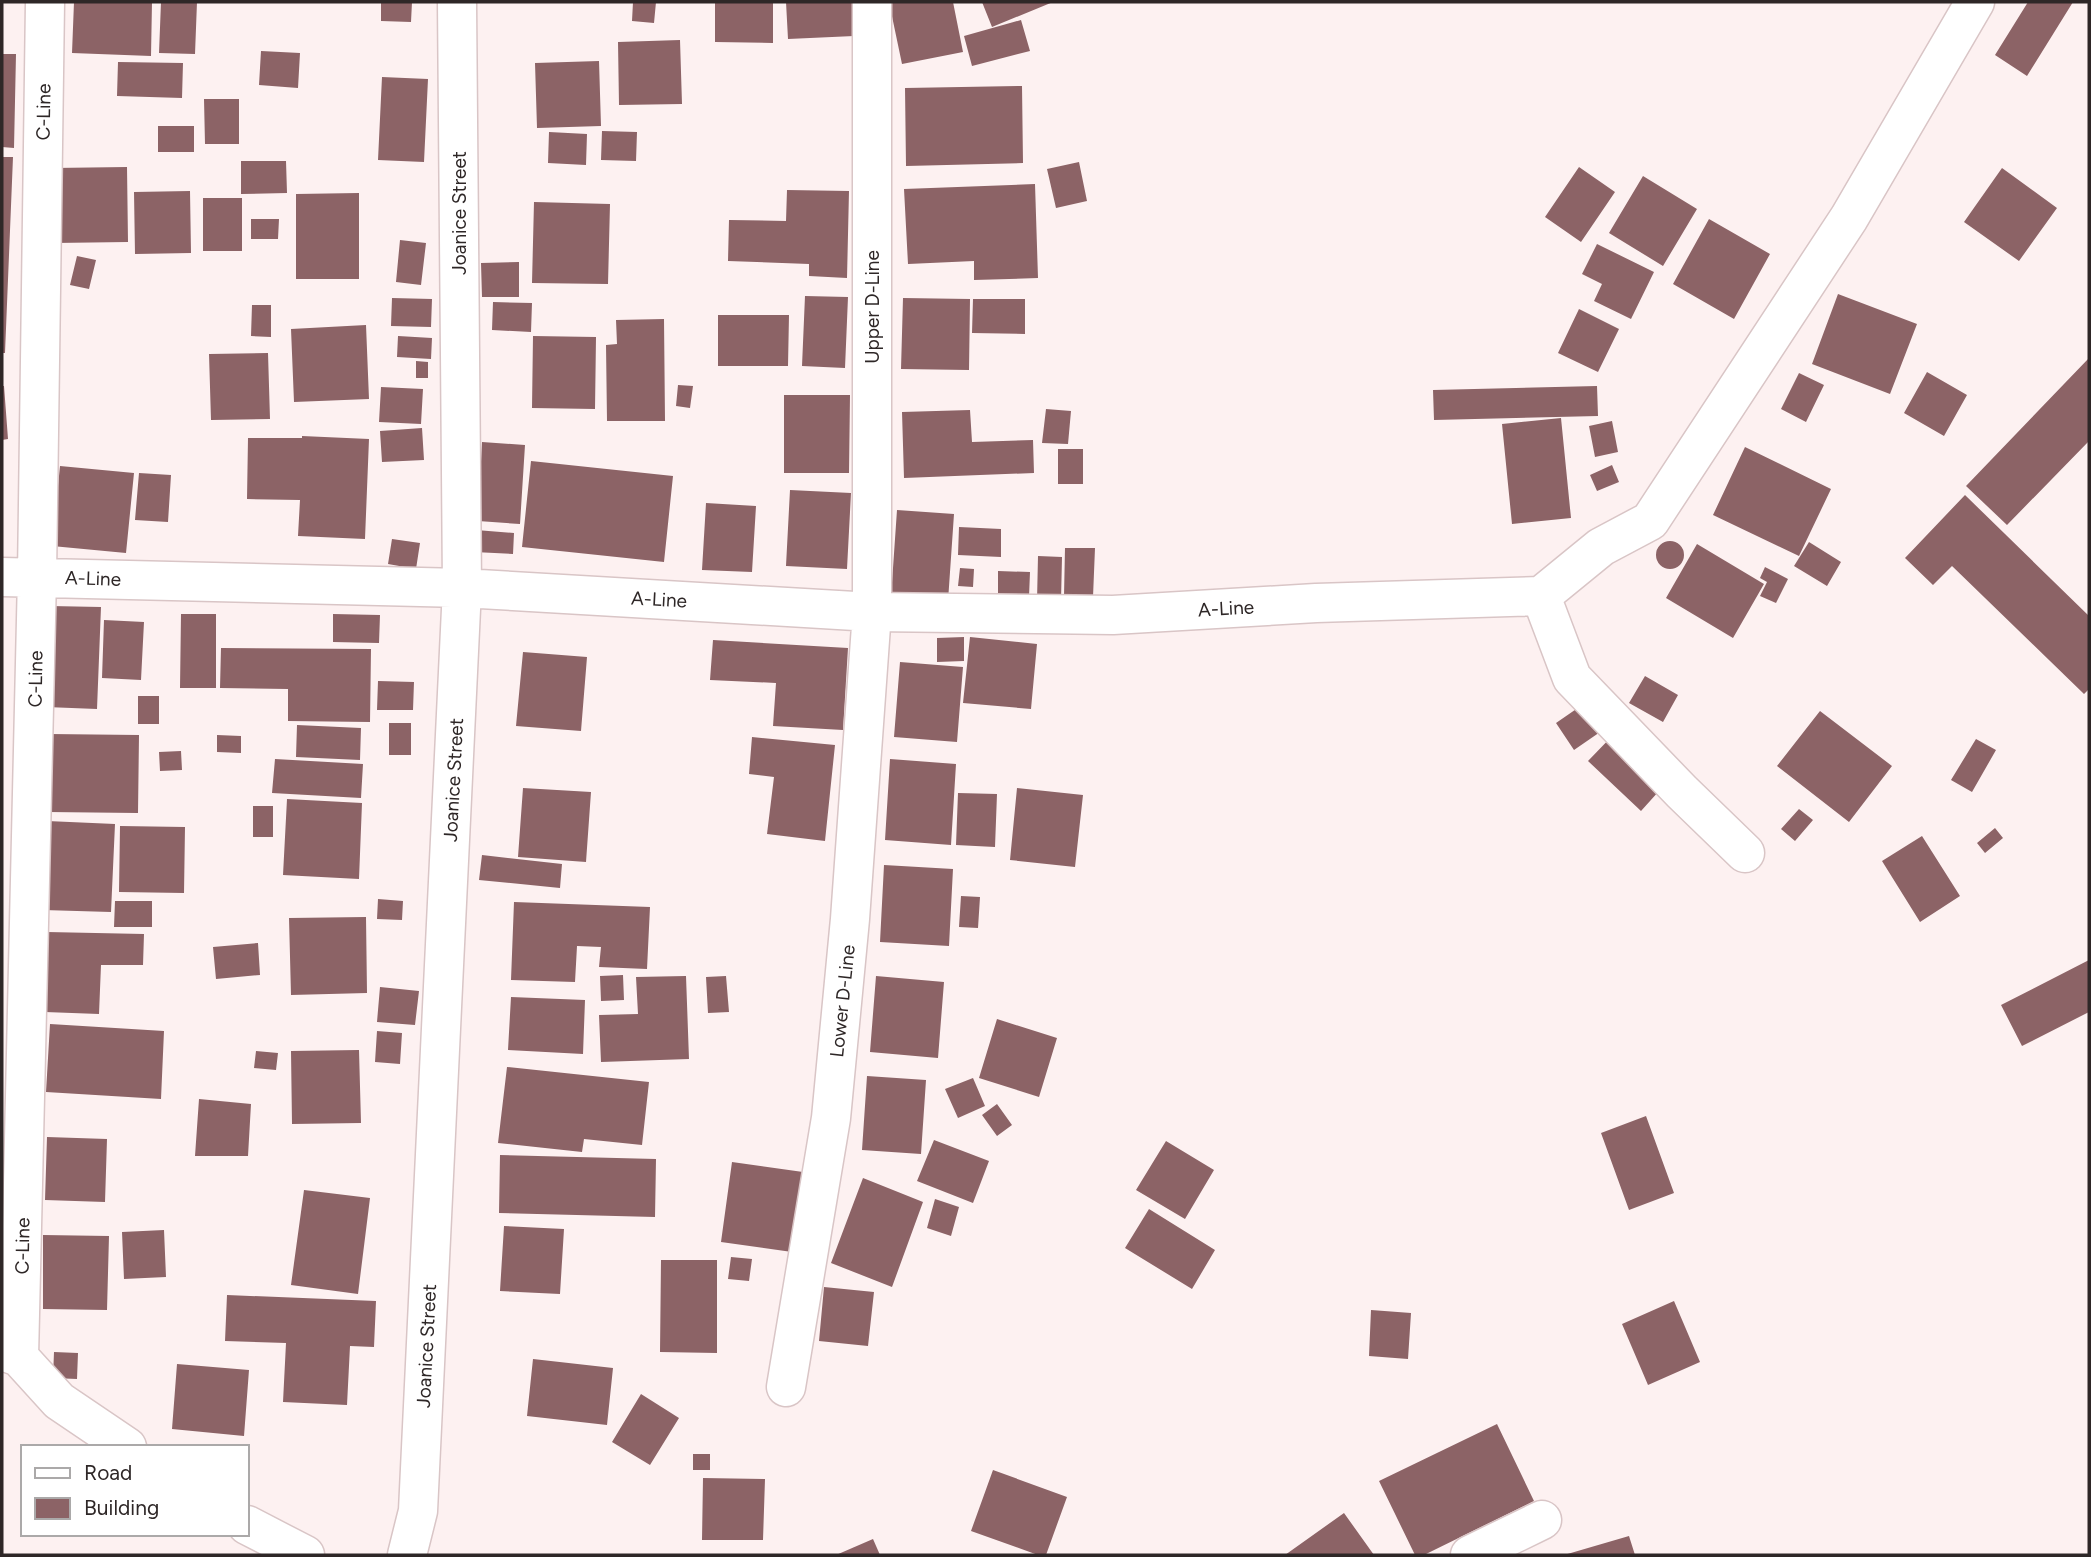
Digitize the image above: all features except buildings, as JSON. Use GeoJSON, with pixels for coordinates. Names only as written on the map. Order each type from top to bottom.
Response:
{"type":"FeatureCollection","features":[{"type":"Feature","properties":{"kind":"street","name":"C-Line"},"geometry":{"type":"LineString","coordinates":[[11,1354],[19,577],[45,2]]}},
{"type":"Feature","properties":{"kind":"street","name":"Joanice Street"},"geometry":{"type":"LineString","coordinates":[[407,1555],[418,1511],[462,588],[457,2]]}},
{"type":"Feature","properties":{"kind":"street","name":"Upper D-Line"},"geometry":{"type":"LineString","coordinates":[[872,2],[872,611]]}},
{"type":"Feature","properties":{"kind":"street"},"geometry":{"type":"LineString","coordinates":[[1745,853],[1572,678],[1541,596],[1601,547],[1650,522],[1850,218],[1975,2]]}},
{"type":"Feature","properties":{"kind":"street","name":"A-Line"},"geometry":{"type":"LineString","coordinates":[[19,577],[462,588],[872,611],[1113,615],[1316,603],[1541,596]]}},
{"type":"Feature","properties":{"kind":"street","name":"Lower D-Line"},"geometry":{"type":"LineString","coordinates":[[786,1387],[831,1118],[850,919],[872,611]]}},
{"type":"Feature","properties":{"kind":"street"},"geometry":{"type":"LineString","coordinates":[[11,1354],[59,1401],[124,1445]]}},
{"type":"Feature","properties":{"kind":"street"},"geometry":{"type":"LineString","coordinates":[[1470,1555],[1542,1520]]}},
{"type":"Feature","properties":{"kind":"street"},"geometry":{"type":"LineString","coordinates":[[248,1526],[305,1555]]}}]}
